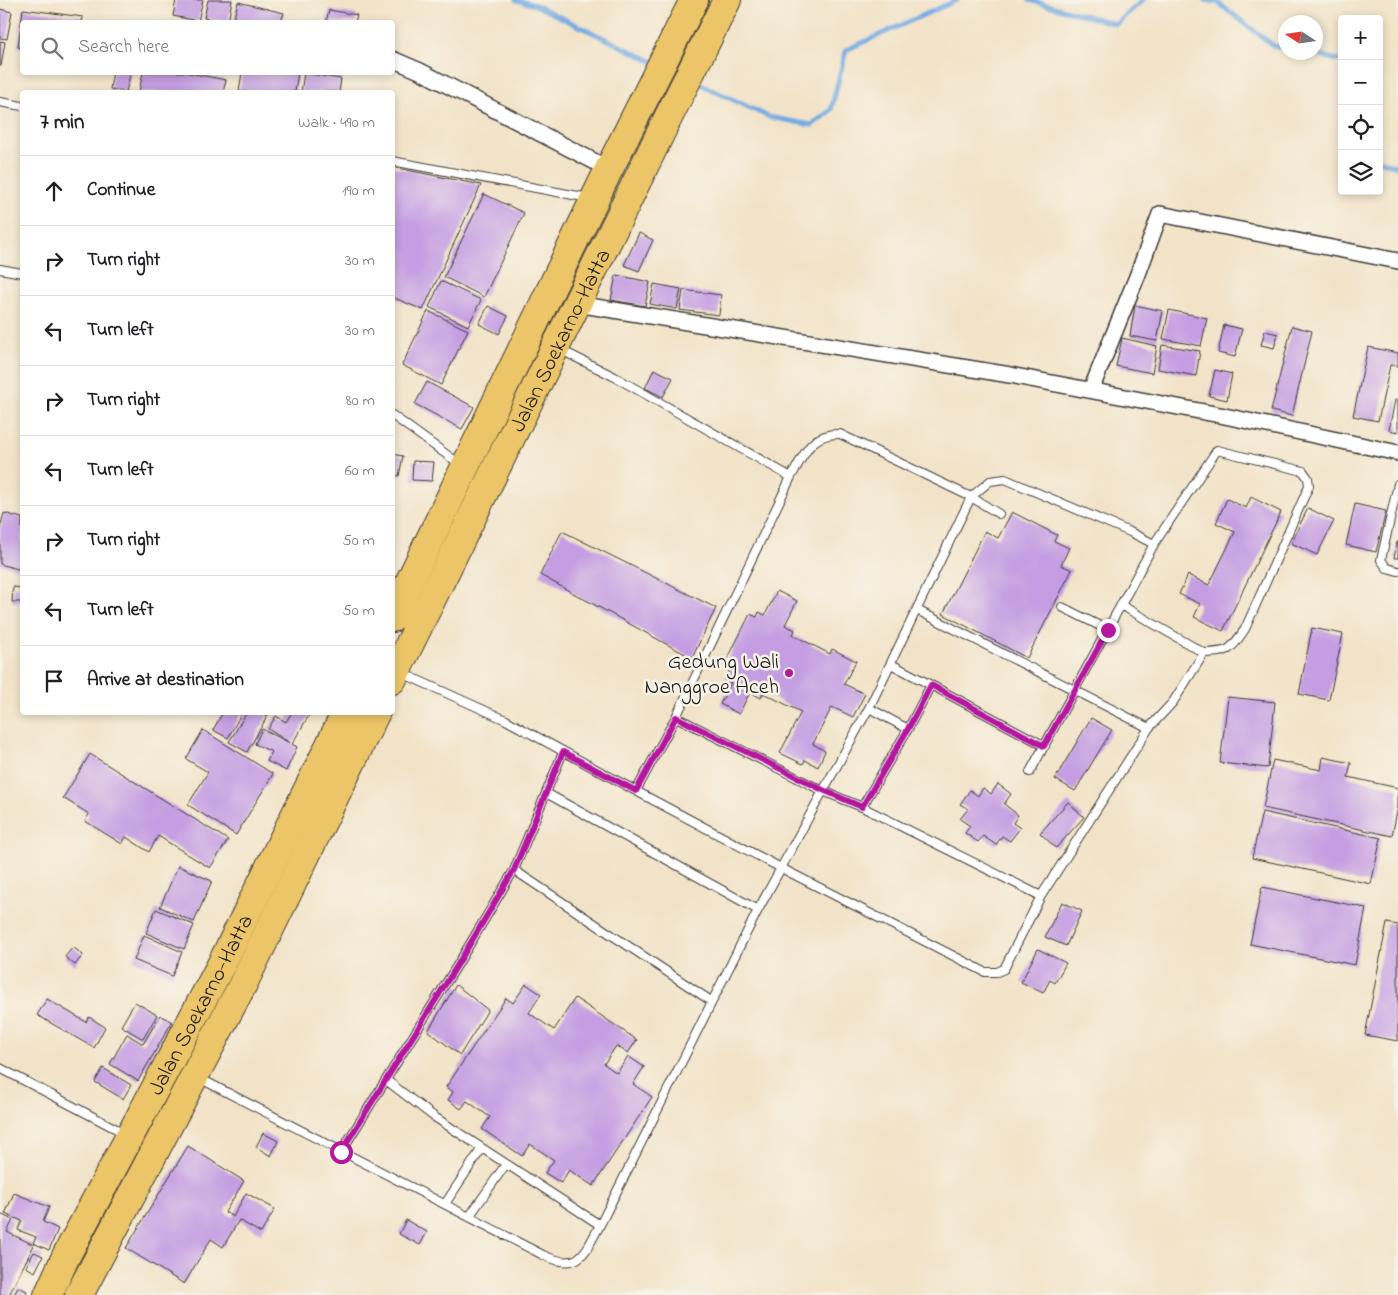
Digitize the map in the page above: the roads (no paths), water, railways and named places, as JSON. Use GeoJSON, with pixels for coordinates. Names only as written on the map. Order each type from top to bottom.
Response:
{"type":"FeatureCollection","features":[{"type":"Feature","properties":{"kind":"highway","name":"Jalan Soekarno-Hatta"},"geometry":{"type":"LineString","coordinates":[[395,612],[642,100],[694,0]]}},
{"type":"Feature","properties":{"kind":"highway","name":"Jalan Soekarno-Hatta"},"geometry":{"type":"LineString","coordinates":[[395,675],[727,0]]}},
{"type":"Feature","properties":{"kind":"highway","name":"Jalan Soekarno-Hatta"},"geometry":{"type":"LineString","coordinates":[[48,1295],[66,1256],[222,962],[345,715]]}},
{"type":"Feature","properties":{"kind":"highway","name":"Jalan Soekarno-Hatta"},"geometry":{"type":"LineString","coordinates":[[79,1295],[243,984],[375,715]]}},
{"type":"Feature","properties":{"kind":"street"},"geometry":{"type":"LineString","coordinates":[[395,61],[420,71],[609,168]]}},
{"type":"Feature","properties":{"kind":"street"},"geometry":{"type":"LineString","coordinates":[[1090,390],[1138,274],[1160,214],[1398,260]]}},
{"type":"Feature","properties":{"kind":"street"},"geometry":{"type":"LineString","coordinates":[[577,304],[1010,375],[1230,417],[1398,453]]}},
{"type":"Feature","properties":{"kind":"lane"},"geometry":{"type":"LineString","coordinates":[[0,102],[20,106]]}},
{"type":"Feature","properties":{"kind":"lane"},"geometry":{"type":"LineString","coordinates":[[395,162],[594,199]]}},
{"type":"Feature","properties":{"kind":"lane"},"geometry":{"type":"LineString","coordinates":[[0,269],[20,273]]}},
{"type":"Feature","properties":{"kind":"lane"},"geometry":{"type":"LineString","coordinates":[[556,347],[791,477]]}},
{"type":"Feature","properties":{"kind":"lane"},"geometry":{"type":"LineString","coordinates":[[395,417],[465,468]]}},
{"type":"Feature","properties":{"kind":"lane"},"geometry":{"type":"LineString","coordinates":[[636,791],[676,717],[791,477],[812,442],[828,433],[840,434],[971,497],[999,514]]}},
{"type":"Feature","properties":{"kind":"lane"},"geometry":{"type":"LineString","coordinates":[[1030,772],[1154,544],[1217,450],[1303,470],[1308,478],[1309,486],[1245,630],[1233,647],[1223,652],[1204,653],[1121,605]]}},
{"type":"Feature","properties":{"kind":"lane"},"geometry":{"type":"LineString","coordinates":[[194,1076],[553,1260],[570,1262],[584,1255],[758,910],[869,708],[971,497],[990,481],[1005,479],[1154,544]]}},
{"type":"Feature","properties":{"kind":"lane"},"geometry":{"type":"LineString","coordinates":[[1398,484],[1381,560],[1386,568],[1398,571]]}},
{"type":"Feature","properties":{"kind":"lane"},"geometry":{"type":"LineString","coordinates":[[1062,607],[1108,630]]}},
{"type":"Feature","properties":{"kind":"lane"},"geometry":{"type":"LineString","coordinates":[[917,610],[1149,728]]}},
{"type":"Feature","properties":{"kind":"lane"},"geometry":{"type":"LineString","coordinates":[[395,675],[506,720],[780,868],[985,972],[997,972],[1004,969],[1041,896],[1149,728],[1173,702],[1204,653]]}},
{"type":"Feature","properties":{"kind":"lane"},"geometry":{"type":"LineString","coordinates":[[891,664],[1044,746]]}},
{"type":"Feature","properties":{"kind":"lane"},"geometry":{"type":"LineString","coordinates":[[862,807],[908,729],[931,685]]}},
{"type":"Feature","properties":{"kind":"lane"},"geometry":{"type":"LineString","coordinates":[[869,708],[908,729]]}},
{"type":"Feature","properties":{"kind":"lane"},"geometry":{"type":"LineString","coordinates":[[676,717],[1041,896]]}},
{"type":"Feature","properties":{"kind":"lane"},"geometry":{"type":"LineString","coordinates":[[341,1152],[514,870],[563,752]]}},
{"type":"Feature","properties":{"kind":"lane"},"geometry":{"type":"LineString","coordinates":[[546,793],[758,910]]}},
{"type":"Feature","properties":{"kind":"lane"},"geometry":{"type":"LineString","coordinates":[[514,870],[711,1002]]}},
{"type":"Feature","properties":{"kind":"lane"},"geometry":{"type":"LineString","coordinates":[[0,1068],[130,1136]]}},
{"type":"Feature","properties":{"kind":"lane"},"geometry":{"type":"LineString","coordinates":[[386,1080],[433,1116],[600,1225]]}},
{"type":"Feature","properties":{"kind":"lane"},"geometry":{"type":"LineString","coordinates":[[445,1204],[482,1148]]}},
{"type":"Feature","properties":{"kind":"lane"},"geometry":{"type":"LineString","coordinates":[[469,1217],[506,1164]]}},
{"type":"Feature","properties":{"kind":"waterway"},"geometry":{"type":"LineString","coordinates":[[516,0],[535,5],[654,62]]}},
{"type":"Feature","properties":{"kind":"waterway"},"geometry":{"type":"LineString","coordinates":[[696,82],[769,117],[812,125],[831,110],[846,50],[957,0]]}},
{"type":"Feature","properties":{"kind":"waterway"},"geometry":{"type":"LineString","coordinates":[[1029,0],[1116,24],[1143,0]]}},
{"type":"Feature","properties":{"kind":"waterway"},"geometry":{"type":"LineString","coordinates":[[1205,0],[1217,2],[1274,46],[1278,47]]}},
{"type":"Feature","properties":{"kind":"waterway"},"geometry":{"type":"LineString","coordinates":[[1323,56],[1338,60]]}},
{"type":"Feature","properties":{"kind":"waterway"},"geometry":{"type":"LineString","coordinates":[[1383,161],[1398,167]]}},
{"type":"Feature","properties":{"kind":"place","name":"Gedung Wali Nanggroe Aceh"},"geometry":{"type":"Point","coordinates":[789,673]}}]}
